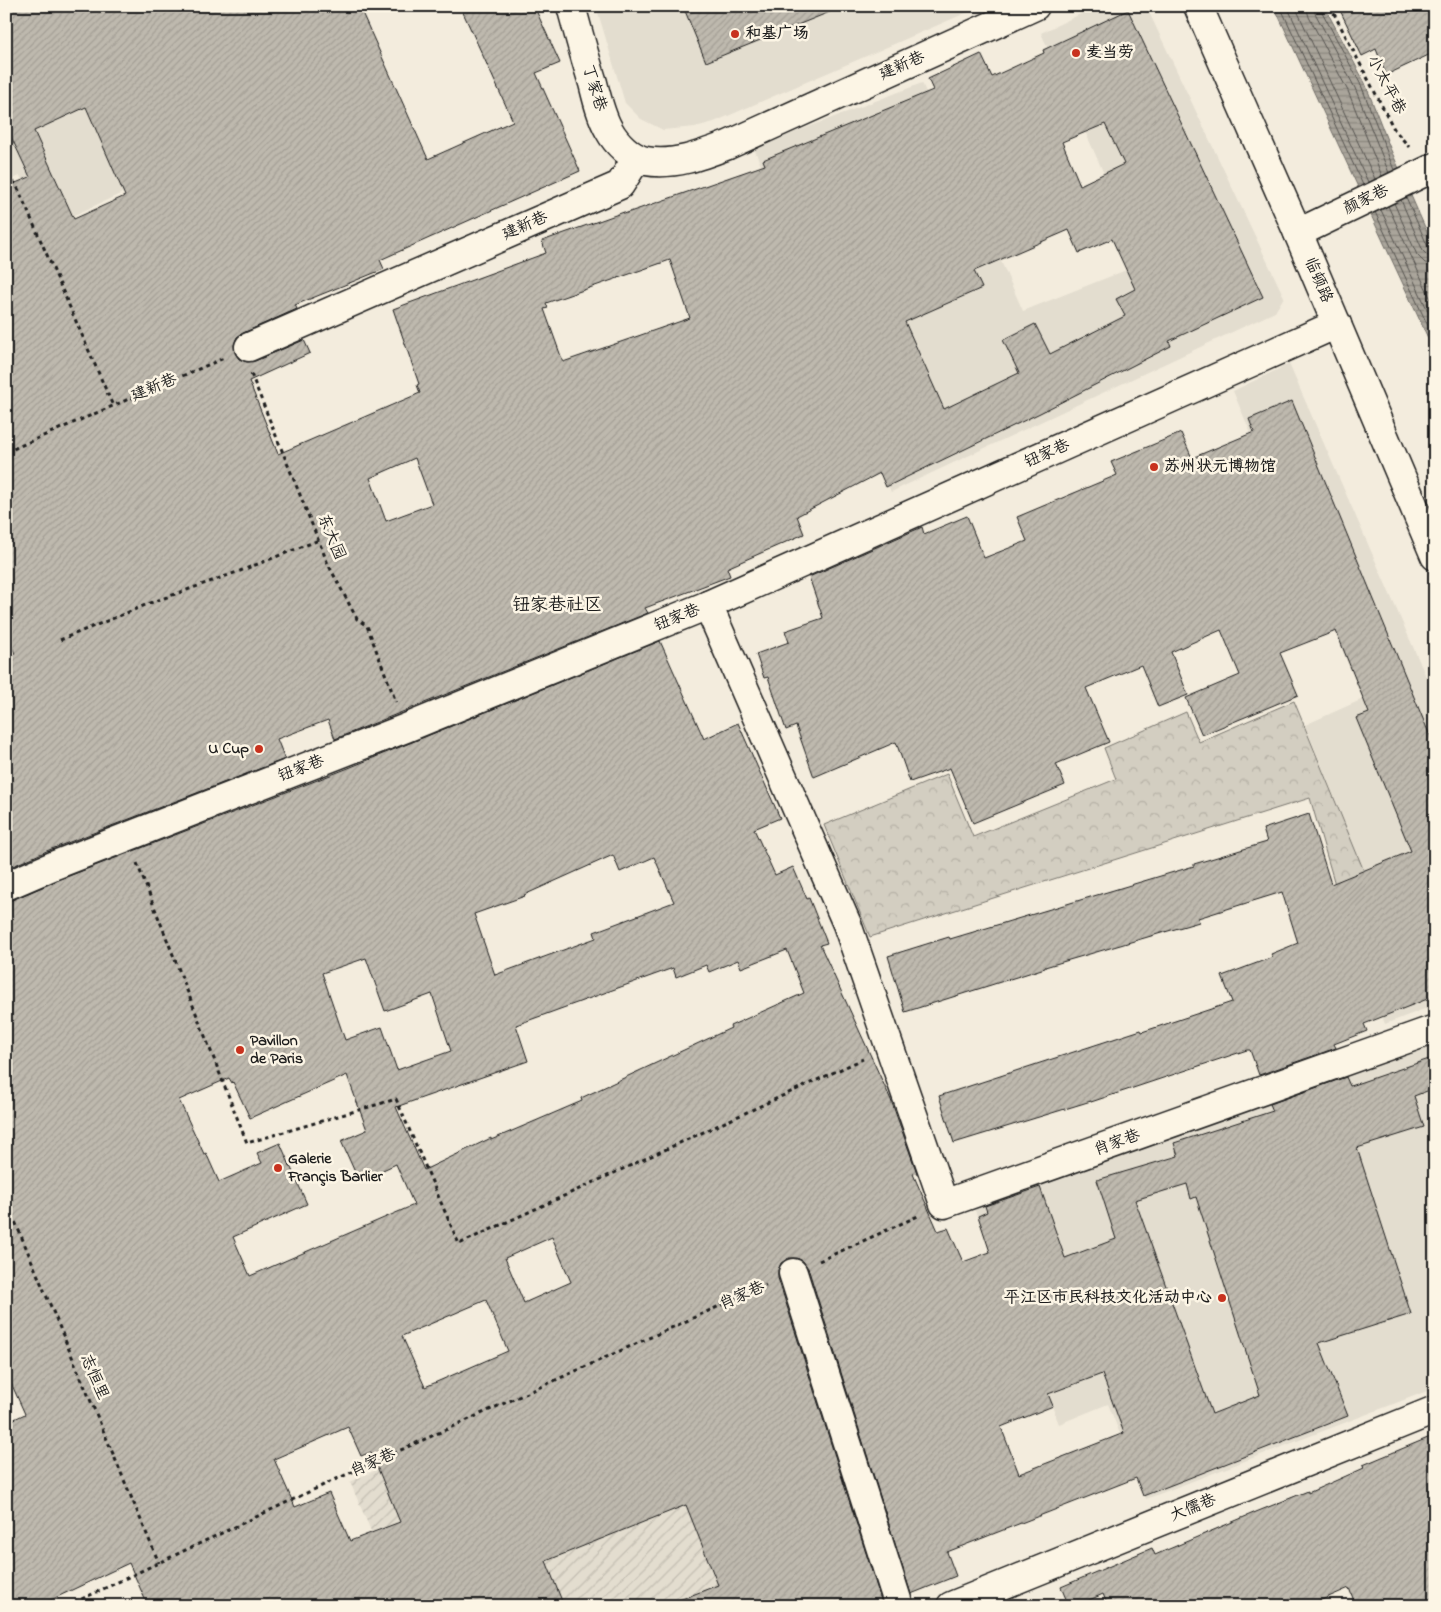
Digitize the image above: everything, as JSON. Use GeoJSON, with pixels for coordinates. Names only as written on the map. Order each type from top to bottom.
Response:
{"type":"FeatureCollection","features":[{"type":"Feature","properties":{"kind":"street","name":"丁家巷"},"geometry":{"type":"LineString","coordinates":[[570,6],[605,122],[620,145],[638,158]]}},
{"type":"Feature","properties":{"kind":"street","name":"建新巷"},"geometry":{"type":"LineString","coordinates":[[249,347],[620,185],[638,158],[645,161],[658,162],[682,160],[728,145],[1035,6]]}},
{"type":"Feature","properties":{"kind":"street","name":"临顿路"},"geometry":{"type":"LineString","coordinates":[[1198,6],[1298,233],[1435,556]]}},
{"type":"Feature","properties":{"kind":"street","name":"颜家巷"},"geometry":{"type":"LineString","coordinates":[[1298,233],[1426,171]]}},
{"type":"Feature","properties":{"kind":"street","name":"钮家巷"},"geometry":{"type":"LineString","coordinates":[[6,886],[55,864],[406,728],[708,605],[1337,324]]}},
{"type":"Feature","properties":{"kind":"street"},"geometry":{"type":"LineString","coordinates":[[708,605],[847,924],[944,1204]]}},
{"type":"Feature","properties":{"kind":"street","name":"肖家巷"},"geometry":{"type":"LineString","coordinates":[[944,1204],[1435,1029]]}},
{"type":"Feature","properties":{"kind":"street"},"geometry":{"type":"LineString","coordinates":[[793,1273],[899,1606]]}},
{"type":"Feature","properties":{"kind":"street","name":"大儒巷"},"geometry":{"type":"LineString","coordinates":[[950,1606],[1435,1410]]}},
{"type":"Feature","properties":{"kind":"path","name":"小太平巷"},"geometry":{"type":"LineString","coordinates":[[1330,6],[1394,129],[1426,171]]}},
{"type":"Feature","properties":{"kind":"path"},"geometry":{"type":"LineString","coordinates":[[6,177],[16,184],[112,406]]}},
{"type":"Feature","properties":{"kind":"path","name":"建新巷"},"geometry":{"type":"LineString","coordinates":[[6,452],[249,347]]}},
{"type":"Feature","properties":{"kind":"path","name":"东大园"},"geometry":{"type":"LineString","coordinates":[[249,347],[250,369],[318,540],[328,564],[357,619],[367,626],[406,728]]}},
{"type":"Feature","properties":{"kind":"path"},"geometry":{"type":"LineString","coordinates":[[60,640],[153,602],[240,571],[318,540]]}},
{"type":"Feature","properties":{"kind":"path"},"geometry":{"type":"LineString","coordinates":[[127,836],[247,1143],[396,1099],[459,1244],[863,1059]]}},
{"type":"Feature","properties":{"kind":"path","name":"志恒里"},"geometry":{"type":"LineString","coordinates":[[6,1200],[159,1563]]}},
{"type":"Feature","properties":{"kind":"path","name":"肖家巷"},"geometry":{"type":"LineString","coordinates":[[67,1606],[330,1482],[944,1204]]}},
{"type":"Feature","properties":{"kind":"shaded area"},"geometry":{"type":"Polygon","coordinates":[[[6,6],[65,6],[144,183],[46,228],[20,176],[6,182],[6,6]]]}},
{"type":"Feature","properties":{"kind":"shaded area","name":"和基广场"},"geometry":{"type":"Polygon","coordinates":[[[596,6],[982,6],[714,122],[695,127],[663,130],[641,119],[625,103],[596,6]]]}},
{"type":"Feature","properties":{"kind":"shaded area"},"geometry":{"type":"Polygon","coordinates":[[[1097,6],[1146,6],[1284,297],[1275,312],[891,492],[754,148],[922,83],[1023,311],[1144,263],[1041,33],[1097,6]]]}},
{"type":"Feature","properties":{"kind":"shaded area"},"geometry":{"type":"Polygon","coordinates":[[[1289,364],[1435,697],[1435,1005],[1385,1024],[1345,918],[1366,876],[1305,725],[1363,699],[1233,391],[1289,364]]]}},
{"type":"Feature","properties":{"kind":"shaded area","name":"平江区市民科技文化活动中心"},"geometry":{"type":"Polygon","coordinates":[[[1435,1042],[1435,1388],[1146,1499],[1108,1404],[1059,1424],[974,1208],[1435,1042]]]}},
{"type":"Feature","properties":{"kind":"shaded area"},"geometry":{"type":"Polygon","coordinates":[[[645,1347],[836,1606],[431,1606],[380,1552],[350,1482],[645,1347]]]}},
{"type":"Feature","properties":{"kind":"green space"},"geometry":{"type":"Polygon","coordinates":[[[1294,701],[1366,876],[1336,888],[1310,798],[870,937],[824,825],[947,774],[973,837],[1116,779],[1104,748],[1186,712],[1199,742],[1294,701]]]}},
{"type":"Feature","properties":{"kind":"water"},"geometry":{"type":"Polygon","coordinates":[[[1274,6],[1324,6],[1365,83],[1390,148],[1435,250],[1435,353],[1274,6]]]}},
{"type":"Feature","properties":{"kind":"building"},"geometry":{"type":"Polygon","coordinates":[[[6,6],[359,6],[428,159],[513,121],[460,6],[534,6],[560,63],[536,73],[580,171],[380,260],[384,269],[295,305],[297,309],[237,337],[234,345],[235,353],[239,359],[247,362],[255,361],[304,340],[310,353],[249,381],[278,454],[420,393],[417,385],[419,384],[393,309],[546,253],[542,241],[765,165],[763,160],[933,90],[928,79],[981,54],[992,77],[1044,53],[1043,50],[1128,10],[1263,297],[1169,341],[1171,346],[1040,413],[886,487],[880,473],[797,516],[804,534],[727,568],[730,576],[645,608],[648,613],[335,739],[328,720],[277,739],[285,759],[49,850],[6,869],[6,657],[15,654],[6,631],[6,187],[30,177],[6,126],[6,6]],[[86,107],[34,131],[74,219],[125,196],[86,107]],[[1105,124],[1062,142],[1080,185],[1124,164],[1105,124]],[[1069,230],[974,271],[982,288],[905,322],[944,409],[1019,373],[1003,340],[1035,324],[1050,354],[1125,316],[1116,299],[1135,289],[1112,239],[1079,253],[1069,230]],[[670,260],[546,303],[548,308],[544,309],[563,362],[690,318],[670,260]],[[415,458],[370,478],[386,521],[432,504],[415,458]]]}},
{"type":"Feature","properties":{"kind":"building","name":"和基广场"},"geometry":{"type":"Polygon","coordinates":[[[683,6],[842,6],[842,7],[706,62],[683,6]]]}},
{"type":"Feature","properties":{"kind":"building"},"geometry":{"type":"Polygon","coordinates":[[[1338,6],[1435,6],[1435,52],[1386,75],[1376,49],[1362,56],[1338,6]]]}},
{"type":"Feature","properties":{"kind":"building"},"geometry":{"type":"Polygon","coordinates":[[[1292,401],[1435,748],[1435,996],[1364,1024],[1367,1031],[1334,1044],[1336,1048],[1259,1075],[1250,1050],[1247,1050],[1091,1102],[954,1143],[939,1096],[1232,1002],[1222,976],[1273,957],[1271,954],[1298,943],[1282,892],[1198,918],[1199,922],[1045,967],[905,1012],[888,956],[1194,866],[1194,864],[1267,842],[1263,829],[1309,814],[1331,884],[1411,851],[1356,718],[1369,713],[1336,631],[1280,653],[1298,695],[1202,735],[1186,698],[1240,675],[1221,630],[1171,652],[1188,695],[1158,707],[1141,665],[1086,688],[1109,742],[1056,764],[1065,785],[973,823],[950,768],[910,782],[896,742],[814,777],[796,726],[786,730],[768,677],[764,678],[756,654],[789,642],[785,631],[823,618],[809,577],[922,527],[924,534],[967,516],[984,558],[1027,541],[1017,517],[1117,475],[1111,462],[1181,433],[1192,458],[1254,432],[1249,419],[1292,401]]]}},
{"type":"Feature","properties":{"kind":"building"},"geometry":{"type":"Polygon","coordinates":[[[660,641],[704,739],[738,723],[780,818],[754,829],[775,875],[793,867],[807,899],[809,898],[827,943],[820,945],[891,1100],[917,1173],[913,1174],[938,1231],[948,1228],[963,1262],[990,1252],[978,1216],[987,1212],[985,1206],[1040,1187],[1065,1258],[1116,1239],[1097,1180],[1178,1156],[1174,1143],[1273,1111],[1270,1104],[1346,1077],[1350,1086],[1435,1057],[1435,1088],[1414,1096],[1424,1127],[1357,1148],[1411,1314],[1319,1343],[1348,1416],[1143,1496],[1136,1478],[947,1552],[956,1576],[911,1594],[808,1268],[803,1261],[797,1258],[789,1258],[781,1263],[778,1270],[778,1278],[882,1603],[875,1606],[669,1606],[669,1604],[718,1585],[686,1505],[546,1561],[564,1606],[148,1606],[129,1563],[38,1606],[6,1606],[6,1423],[25,1414],[6,1372],[6,901],[346,769],[660,641]],[[613,855],[525,896],[474,914],[495,975],[596,938],[594,932],[674,902],[654,857],[620,872],[613,855]],[[787,950],[741,968],[738,960],[709,972],[706,965],[676,977],[673,968],[516,1025],[528,1061],[396,1107],[424,1170],[491,1138],[491,1140],[582,1101],[581,1098],[731,1028],[730,1026],[804,993],[787,950]],[[366,958],[322,973],[345,1040],[382,1027],[397,1070],[451,1051],[432,994],[385,1011],[366,958]],[[347,1075],[250,1118],[233,1082],[229,1078],[179,1100],[219,1182],[262,1163],[257,1153],[280,1143],[307,1204],[233,1237],[250,1276],[414,1205],[396,1164],[359,1181],[341,1141],[367,1130],[347,1075]],[[1187,1184],[1135,1200],[1212,1414],[1260,1395],[1196,1197],[1191,1199],[1187,1184]],[[552,1237],[505,1258],[524,1303],[571,1282],[552,1237]],[[486,1300],[402,1336],[425,1387],[508,1351],[486,1300]],[[1102,1374],[1048,1394],[1053,1406],[1001,1427],[1019,1474],[1124,1433],[1102,1374]],[[348,1427],[274,1459],[295,1507],[329,1493],[350,1541],[400,1522],[371,1452],[361,1456],[348,1427]]]}},
{"type":"Feature","properties":{"kind":"building"},"geometry":{"type":"Polygon","coordinates":[[[1435,1435],[1435,1606],[1356,1606],[1349,1588],[1308,1606],[1108,1606],[1103,1594],[1076,1606],[1069,1606],[1061,1587],[1152,1548],[1155,1555],[1308,1491],[1308,1493],[1364,1468],[1363,1465],[1435,1435]]]}},
{"type":"Feature","properties":{"kind":"place","name":"和基广场"},"geometry":{"type":"Point","coordinates":[735,34]}},
{"type":"Feature","properties":{"kind":"place","name":"麦当劳"},"geometry":{"type":"Point","coordinates":[1076,53]}},
{"type":"Feature","properties":{"kind":"place","name":"苏州状元博物馆"},"geometry":{"type":"Point","coordinates":[1154,467]}},
{"type":"Feature","properties":{"kind":"place","name":"U Cup"},"geometry":{"type":"Point","coordinates":[259,749]}},
{"type":"Feature","properties":{"kind":"place","name":"Pavillon de Paris"},"geometry":{"type":"Point","coordinates":[240,1050]}},
{"type":"Feature","properties":{"kind":"place","name":"Galerie Françis Barlier"},"geometry":{"type":"Point","coordinates":[278,1168]}},
{"type":"Feature","properties":{"kind":"place","name":"平江区市民科技文化活动中心"},"geometry":{"type":"Point","coordinates":[1222,1298]}},
{"type":"Feature","properties":{"kind":"district","name":"钮家巷社区"},"geometry":{"type":"Point","coordinates":[557,606]}}]}
